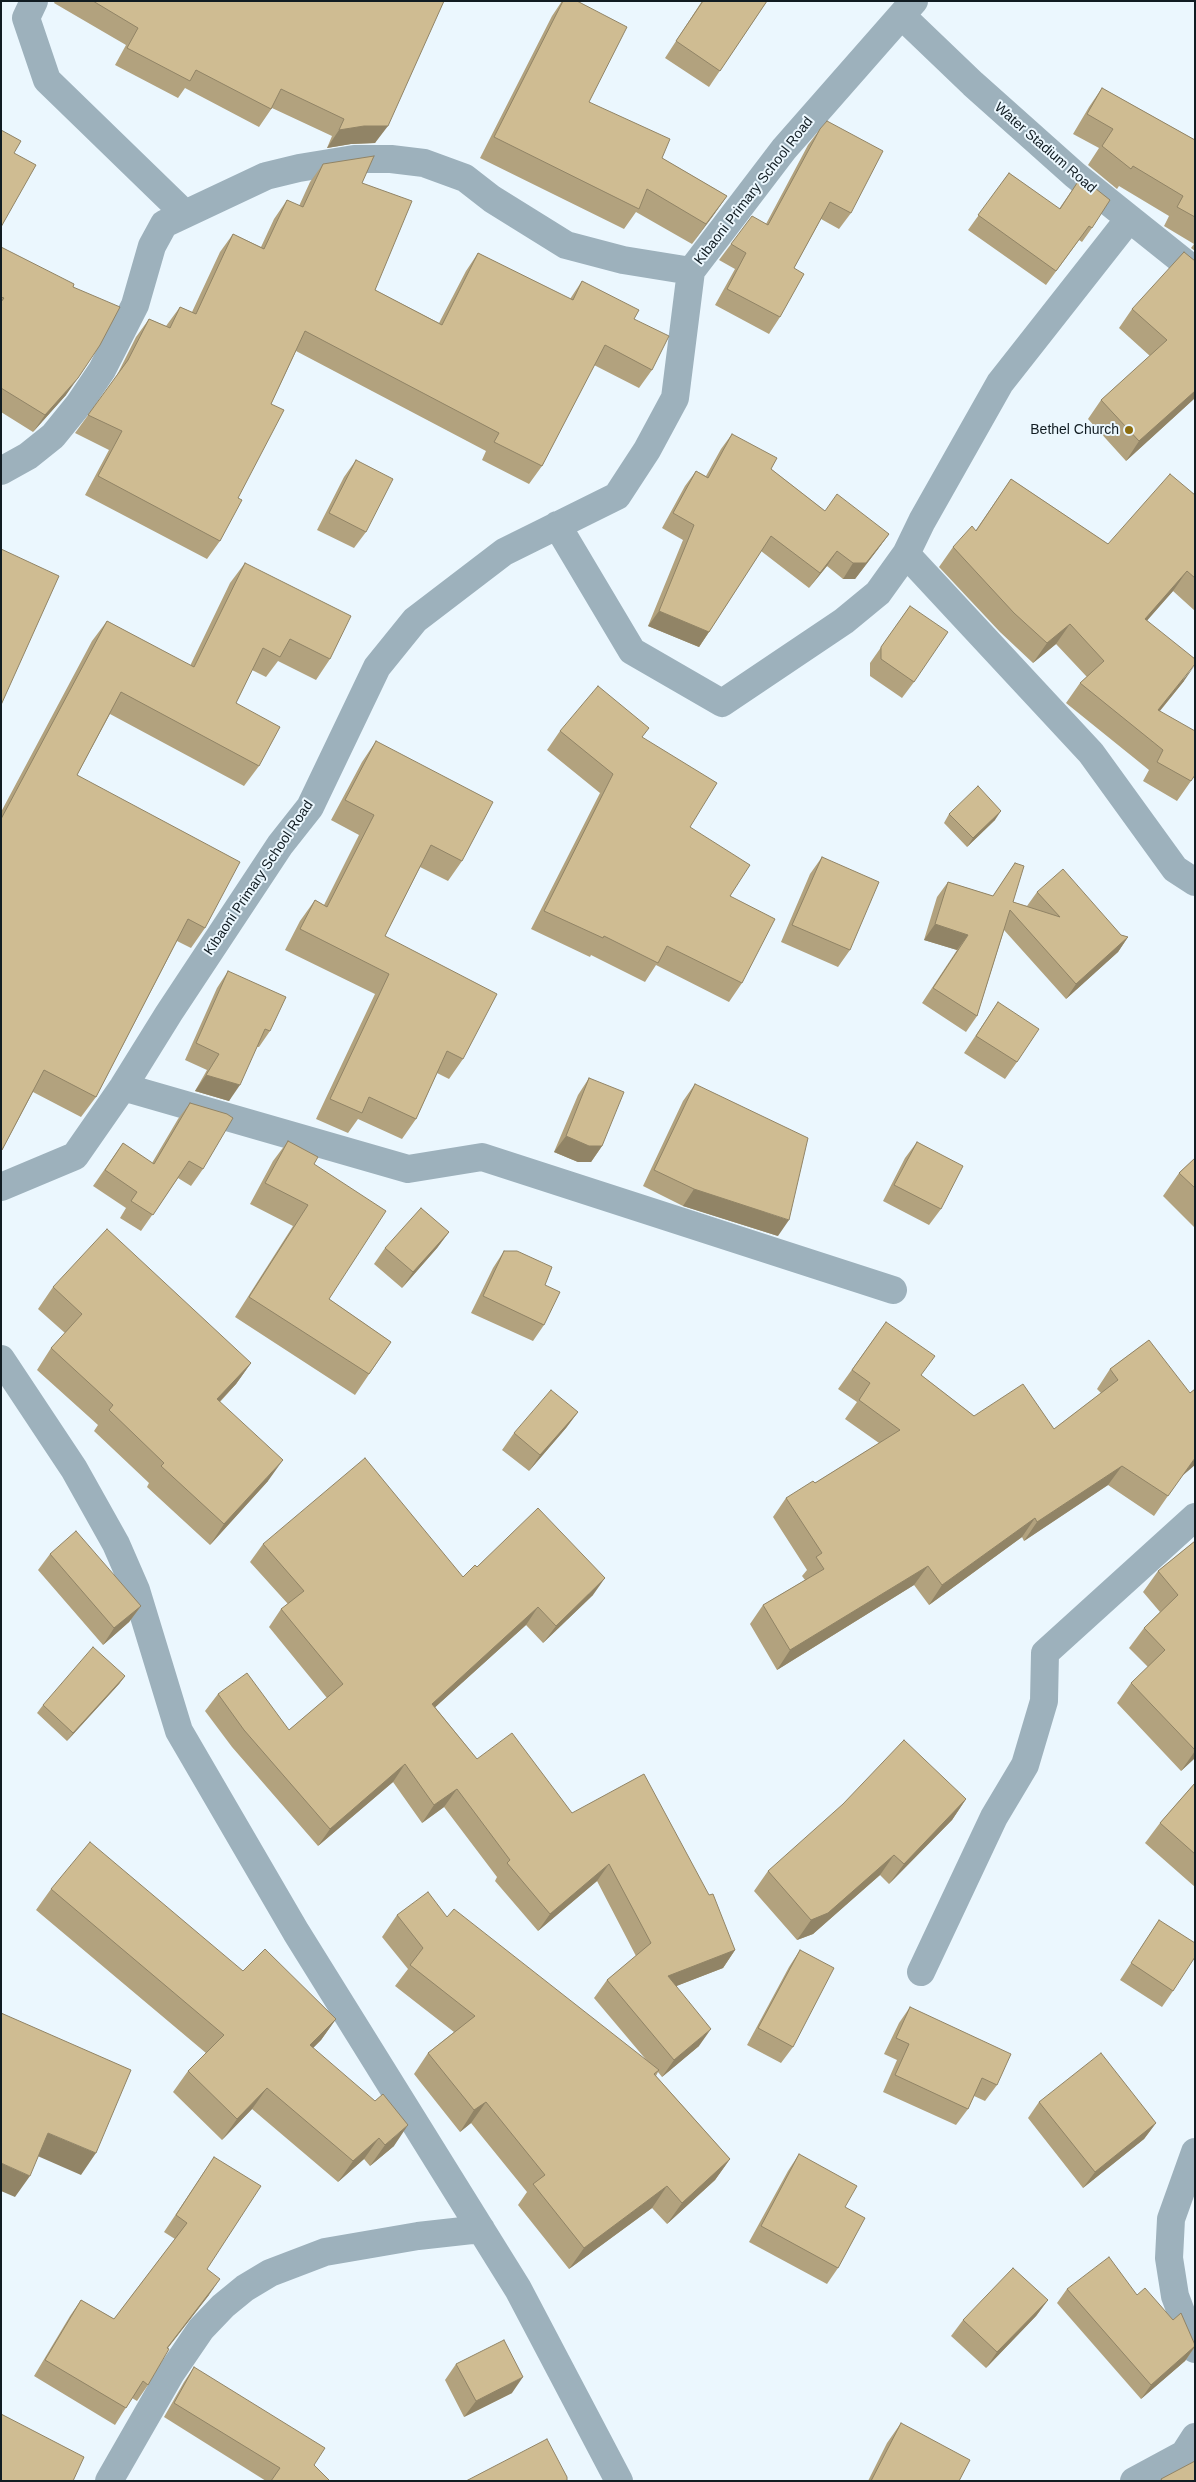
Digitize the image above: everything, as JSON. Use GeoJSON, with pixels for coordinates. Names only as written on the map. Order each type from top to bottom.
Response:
{"type":"FeatureCollection","features":[{"type":"Feature","properties":{"kind":"street"},"geometry":{"type":"LineString","coordinates":[[34,1],[26,18],[47,80],[184,213]]}},
{"type":"Feature","properties":{"kind":"street","name":"Water Stadium Road"},"geometry":{"type":"LineString","coordinates":[[908,9],[973,84],[1075,175],[1195,270]]}},
{"type":"Feature","properties":{"kind":"street","name":"Kibaoni Primary School Road"},"geometry":{"type":"LineString","coordinates":[[75,1156],[123,1088],[169,1013],[280,844],[310,807],[377,667],[415,620],[504,552],[617,496],[647,450],[676,398],[691,271],[784,148],[908,9]]}},
{"type":"Feature","properties":{"kind":"street"},"geometry":{"type":"LineString","coordinates":[[1,471],[28,456],[53,436],[79,404],[102,370],[138,296],[152,246],[164,224],[266,176],[299,168],[354,159],[391,159],[424,163],[465,178],[492,199],[566,245],[624,260],[691,271]]}},
{"type":"Feature","properties":{"kind":"street"},"geometry":{"type":"LineString","coordinates":[[557,525],[632,651],[722,704],[844,622],[878,593],[906,554],[922,521],[1000,383],[1129,219]]}},
{"type":"Feature","properties":{"kind":"street"},"geometry":{"type":"LineString","coordinates":[[906,554],[1091,753],[1175,868],[1195,882]]}},
{"type":"Feature","properties":{"kind":"street"},"geometry":{"type":"LineString","coordinates":[[123,1088],[408,1169],[482,1157],[893,1290]]}},
{"type":"Feature","properties":{"kind":"street"},"geometry":{"type":"LineString","coordinates":[[1,1187],[75,1156]]}},
{"type":"Feature","properties":{"kind":"street"},"geometry":{"type":"LineString","coordinates":[[1,1195],[29,1184],[75,1156]]}},
{"type":"Feature","properties":{"kind":"street"},"geometry":{"type":"LineString","coordinates":[[1,1359],[74,1468],[116,1544],[136,1590],[179,1731],[296,1932],[518,2289],[619,2481]]}},
{"type":"Feature","properties":{"kind":"street"},"geometry":{"type":"LineString","coordinates":[[921,1972],[994,1817],[1025,1764],[1044,1701],[1045,1653],[1195,1517]]}},
{"type":"Feature","properties":{"kind":"street"},"geometry":{"type":"LineString","coordinates":[[1195,2152],[1171,2219],[1169,2258],[1175,2296],[1195,2349]]}},
{"type":"Feature","properties":{"kind":"street"},"geometry":{"type":"LineString","coordinates":[[109,2481],[171,2373],[201,2329],[223,2306],[245,2288],[270,2273],[325,2252],[409,2237],[481,2229]]}},
{"type":"Feature","properties":{"kind":"street"},"geometry":{"type":"LineString","coordinates":[[1134,2481],[1184,2454],[1195,2437]]}},
{"type":"Feature","properties":{"kind":"building"},"geometry":{"type":"Polygon","coordinates":[[[93,1],[444,1],[388,126],[364,126],[339,130],[344,119],[281,89],[271,109],[196,70],[190,81],[127,48],[138,28],[93,1]]]}},
{"type":"Feature","properties":{"kind":"building"},"geometry":{"type":"Polygon","coordinates":[[[563,1],[577,1],[627,27],[589,102],[670,139],[662,158],[727,196],[706,224],[647,189],[639,209],[494,137],[563,1]]]}},
{"type":"Feature","properties":{"kind":"building"},"geometry":{"type":"Polygon","coordinates":[[[703,1],[767,1],[720,71],[676,41],[703,1]]]}},
{"type":"Feature","properties":{"kind":"building"},"geometry":{"type":"Polygon","coordinates":[[[1102,88],[1195,140],[1195,217],[1177,207],[1183,196],[1133,166],[1131,169],[1102,146],[1113,129],[1087,114],[1102,88]]]}},
{"type":"Feature","properties":{"kind":"building"},"geometry":{"type":"Polygon","coordinates":[[[827,121],[883,151],[851,213],[830,202],[794,268],[804,274],[780,317],[727,289],[746,253],[731,244],[752,216],[768,225],[820,129],[827,121]]]}},
{"type":"Feature","properties":{"kind":"building"},"geometry":{"type":"Polygon","coordinates":[[[1,130],[21,141],[14,153],[36,165],[1,227],[1,130]]]}},
{"type":"Feature","properties":{"kind":"building"},"geometry":{"type":"Polygon","coordinates":[[[374,156],[362,183],[412,201],[375,290],[442,325],[478,253],[573,300],[582,281],[639,310],[634,319],[669,336],[652,370],[605,345],[542,466],[494,442],[499,433],[305,331],[271,404],[284,410],[238,498],[242,500],[220,541],[98,476],[122,431],[88,415],[128,360],[149,319],[170,328],[180,307],[196,314],[233,234],[264,249],[287,200],[303,207],[323,164],[374,156]]]}},
{"type":"Feature","properties":{"kind":"building"},"geometry":{"type":"Polygon","coordinates":[[[1009,173],[1060,209],[1081,177],[1110,200],[1092,228],[1089,226],[1056,271],[978,215],[1009,173]]]}},
{"type":"Feature","properties":{"kind":"building"},"geometry":{"type":"Polygon","coordinates":[[[1,247],[74,284],[73,287],[120,307],[100,345],[78,378],[45,415],[1,388],[1,302],[4,298],[1,297],[1,247]]]}},
{"type":"Feature","properties":{"kind":"building"},"geometry":{"type":"Polygon","coordinates":[[[1184,252],[1195,261],[1195,391],[1139,441],[1101,400],[1167,340],[1132,309],[1184,252]]]}},
{"type":"Feature","properties":{"kind":"building"},"geometry":{"type":"Polygon","coordinates":[[[732,434],[777,458],[771,469],[825,511],[837,494],[889,534],[866,563],[853,563],[837,551],[820,573],[771,536],[709,632],[659,611],[694,525],[673,513],[696,471],[708,478],[732,434]]]}},
{"type":"Feature","properties":{"kind":"building"},"geometry":{"type":"Polygon","coordinates":[[[356,460],[393,479],[366,532],[329,513],[356,460]]]}},
{"type":"Feature","properties":{"kind":"building"},"geometry":{"type":"Polygon","coordinates":[[[1170,474],[1195,495],[1195,578],[1187,571],[1145,619],[1195,659],[1195,664],[1158,710],[1195,731],[1195,775],[1191,781],[1157,762],[1163,750],[1080,683],[1104,661],[1070,624],[1047,643],[1014,613],[953,547],[972,526],[976,531],[1011,479],[1108,544],[1170,474]]]}},
{"type":"Feature","properties":{"kind":"building"},"geometry":{"type":"Polygon","coordinates":[[[1,549],[59,576],[1,705],[1,549]]]}},
{"type":"Feature","properties":{"kind":"building"},"geometry":{"type":"Polygon","coordinates":[[[245,563],[351,616],[330,659],[290,639],[280,657],[263,648],[236,703],[280,727],[259,766],[121,692],[77,775],[240,862],[205,928],[188,919],[96,1097],[44,1070],[1,1150],[1,819],[107,621],[194,667],[245,563]]]}},
{"type":"Feature","properties":{"kind":"building"},"geometry":{"type":"Polygon","coordinates":[[[910,606],[948,632],[914,682],[881,659],[881,647],[910,606]]]}},
{"type":"Feature","properties":{"kind":"building"},"geometry":{"type":"Polygon","coordinates":[[[598,686],[649,728],[642,737],[717,783],[690,827],[750,865],[730,896],[775,919],[742,983],[667,946],[658,963],[604,936],[603,938],[544,911],[613,774],[560,731],[598,686]]]}},
{"type":"Feature","properties":{"kind":"building"},"geometry":{"type":"Polygon","coordinates":[[[376,741],[493,802],[462,861],[431,845],[385,936],[497,994],[463,1059],[447,1051],[416,1119],[369,1097],[362,1113],[330,1099],[389,974],[300,929],[315,900],[327,907],[374,815],[345,800],[376,741]]]}},
{"type":"Feature","properties":{"kind":"building"},"geometry":{"type":"Polygon","coordinates":[[[978,786],[1001,811],[973,838],[949,814],[978,786]]]}},
{"type":"Feature","properties":{"kind":"building"},"geometry":{"type":"Polygon","coordinates":[[[822,857],[879,882],[850,950],[792,925],[822,857]]]}},
{"type":"Feature","properties":{"kind":"building"},"geometry":{"type":"Polygon","coordinates":[[[1015,863],[1024,866],[1013,902],[1060,917],[1037,892],[1063,869],[1121,935],[1128,937],[1076,984],[1010,910],[977,1016],[933,988],[968,935],[935,924],[948,882],[993,896],[1015,863]]]}},
{"type":"Feature","properties":{"kind":"building"},"geometry":{"type":"Polygon","coordinates":[[[228,971],[286,997],[270,1031],[265,1029],[240,1085],[206,1075],[219,1054],[196,1043],[228,971]]]}},
{"type":"Feature","properties":{"kind":"building"},"geometry":{"type":"Polygon","coordinates":[[[998,1002],[1039,1029],[1017,1062],[976,1036],[998,1002]]]}},
{"type":"Feature","properties":{"kind":"building"},"geometry":{"type":"Polygon","coordinates":[[[589,1078],[624,1092],[602,1146],[589,1146],[566,1136],[589,1078]]]}},
{"type":"Feature","properties":{"kind":"building"},"geometry":{"type":"Polygon","coordinates":[[[695,1084],[808,1138],[789,1220],[694,1189],[654,1170],[695,1084]]]}},
{"type":"Feature","properties":{"kind":"building"},"geometry":{"type":"Polygon","coordinates":[[[190,1103],[227,1114],[233,1118],[203,1169],[189,1161],[153,1215],[131,1201],[137,1192],[105,1170],[123,1143],[154,1164],[190,1103]]]}},
{"type":"Feature","properties":{"kind":"building"},"geometry":{"type":"Polygon","coordinates":[[[288,1141],[318,1157],[314,1164],[386,1211],[329,1299],[391,1342],[369,1374],[249,1297],[308,1205],[265,1183],[288,1141]]]}},
{"type":"Feature","properties":{"kind":"building"},"geometry":{"type":"Polygon","coordinates":[[[917,1142],[963,1166],[941,1209],[894,1185],[917,1142]]]}},
{"type":"Feature","properties":{"kind":"building"},"geometry":{"type":"Polygon","coordinates":[[[1195,1158],[1195,1188],[1179,1173],[1195,1158]]]}},
{"type":"Feature","properties":{"kind":"building"},"geometry":{"type":"Polygon","coordinates":[[[421,1208],[449,1232],[413,1272],[385,1248],[421,1208]]]}},
{"type":"Feature","properties":{"kind":"building"},"geometry":{"type":"Polygon","coordinates":[[[107,1229],[251,1363],[217,1399],[283,1460],[224,1524],[161,1466],[164,1463],[109,1410],[113,1405],[51,1348],[82,1314],[53,1287],[107,1229]]]}},
{"type":"Feature","properties":{"kind":"building"},"geometry":{"type":"Polygon","coordinates":[[[504,1251],[517,1251],[552,1267],[545,1285],[560,1292],[544,1325],[483,1296],[504,1251]]]}},
{"type":"Feature","properties":{"kind":"building"},"geometry":{"type":"Polygon","coordinates":[[[886,1322],[935,1356],[921,1375],[974,1416],[1023,1384],[1054,1429],[1118,1380],[1110,1369],[1149,1340],[1190,1393],[1195,1389],[1195,1458],[1168,1496],[1122,1466],[1037,1522],[1035,1518],[942,1585],[928,1566],[790,1650],[763,1605],[824,1569],[816,1557],[822,1553],[786,1498],[813,1481],[815,1483],[900,1430],[859,1400],[870,1383],[852,1370],[886,1322]]]}},
{"type":"Feature","properties":{"kind":"building"},"geometry":{"type":"Polygon","coordinates":[[[551,1390],[578,1412],[540,1455],[514,1433],[551,1390]]]}},
{"type":"Feature","properties":{"kind":"building"},"geometry":{"type":"Polygon","coordinates":[[[365,1458],[463,1577],[475,1565],[477,1567],[538,1508],[605,1578],[556,1626],[538,1607],[432,1704],[477,1759],[512,1733],[572,1813],[644,1774],[709,1895],[713,1894],[735,1950],[668,1976],[711,2029],[674,2060],[607,1980],[651,1943],[609,1864],[550,1914],[507,1863],[510,1860],[457,1789],[434,1805],[405,1764],[330,1829],[244,1730],[218,1694],[247,1673],[289,1730],[343,1684],[281,1609],[304,1591],[263,1544],[365,1458]]]}},
{"type":"Feature","properties":{"kind":"building"},"geometry":{"type":"Polygon","coordinates":[[[76,1531],[141,1606],[114,1628],[50,1554],[76,1531]]]}},
{"type":"Feature","properties":{"kind":"building"},"geometry":{"type":"Polygon","coordinates":[[[1195,1541],[1195,1750],[1131,1683],[1165,1650],[1144,1628],[1178,1595],[1158,1571],[1195,1541]]]}},
{"type":"Feature","properties":{"kind":"building"},"geometry":{"type":"Polygon","coordinates":[[[93,1647],[125,1676],[73,1733],[43,1705],[93,1647]]]}},
{"type":"Feature","properties":{"kind":"building"},"geometry":{"type":"Polygon","coordinates":[[[904,1740],[966,1799],[904,1864],[894,1855],[828,1913],[811,1920],[768,1871],[843,1804],[904,1740]]]}},
{"type":"Feature","properties":{"kind":"building"},"geometry":{"type":"Polygon","coordinates":[[[1195,1783],[1195,1854],[1160,1823],[1195,1783]]]}},
{"type":"Feature","properties":{"kind":"building"},"geometry":{"type":"Polygon","coordinates":[[[90,1842],[243,1971],[265,1949],[336,2019],[310,2045],[375,2101],[383,2094],[408,2125],[385,2145],[379,2138],[353,2161],[267,2088],[237,2119],[188,2071],[224,2035],[51,1889],[90,1842]]]}},
{"type":"Feature","properties":{"kind":"building"},"geometry":{"type":"Polygon","coordinates":[[[428,1892],[447,1917],[454,1909],[659,2070],[654,2074],[730,2159],[682,2203],[667,2186],[584,2248],[533,2184],[545,2175],[486,2102],[474,2110],[428,2053],[475,2016],[410,1965],[423,1948],[397,1915],[428,1892]]]}},
{"type":"Feature","properties":{"kind":"building"},"geometry":{"type":"Polygon","coordinates":[[[1159,1920],[1195,1943],[1195,1957],[1173,1991],[1131,1963],[1159,1920]]]}},
{"type":"Feature","properties":{"kind":"building"},"geometry":{"type":"Polygon","coordinates":[[[800,1950],[834,1968],[793,2047],[758,2028],[800,1950]]]}},
{"type":"Feature","properties":{"kind":"building"},"geometry":{"type":"Polygon","coordinates":[[[910,2007],[1011,2054],[997,2085],[982,2078],[968,2109],[895,2075],[909,2044],[896,2038],[910,2007]]]}},
{"type":"Feature","properties":{"kind":"building"},"geometry":{"type":"Polygon","coordinates":[[[1,2013],[131,2070],[96,2153],[48,2133],[30,2176],[1,2163],[1,2013]]]}},
{"type":"Feature","properties":{"kind":"building"},"geometry":{"type":"Polygon","coordinates":[[[1101,2053],[1156,2123],[1095,2172],[1039,2102],[1101,2053]]]}},
{"type":"Feature","properties":{"kind":"building"},"geometry":{"type":"Polygon","coordinates":[[[799,2154],[857,2186],[845,2207],[865,2218],[838,2268],[761,2226],[799,2154]]]}},
{"type":"Feature","properties":{"kind":"building"},"geometry":{"type":"Polygon","coordinates":[[[214,2157],[261,2186],[207,2269],[220,2279],[167,2348],[169,2349],[148,2385],[143,2381],[126,2408],[45,2360],[81,2300],[114,2319],[187,2223],[176,2215],[214,2157]]]}},
{"type":"Feature","properties":{"kind":"building"},"geometry":{"type":"Polygon","coordinates":[[[1109,2257],[1137,2295],[1145,2288],[1173,2320],[1181,2313],[1195,2345],[1151,2385],[1067,2289],[1109,2257]]]}},
{"type":"Feature","properties":{"kind":"building"},"geometry":{"type":"Polygon","coordinates":[[[1013,2268],[1048,2300],[997,2352],[963,2320],[1013,2268]]]}},
{"type":"Feature","properties":{"kind":"building"},"geometry":{"type":"Polygon","coordinates":[[[504,2340],[523,2377],[476,2401],[456,2364],[504,2340]]]}},
{"type":"Feature","properties":{"kind":"building"},"geometry":{"type":"Polygon","coordinates":[[[194,2367],[325,2448],[314,2465],[330,2481],[271,2481],[280,2468],[174,2403],[194,2367]]]}},
{"type":"Feature","properties":{"kind":"building"},"geometry":{"type":"Polygon","coordinates":[[[1,2414],[84,2457],[73,2481],[1,2481],[1,2414]]]}},
{"type":"Feature","properties":{"kind":"building"},"geometry":{"type":"Polygon","coordinates":[[[901,2423],[970,2460],[959,2481],[871,2481],[901,2423]]]}},
{"type":"Feature","properties":{"kind":"building"},"geometry":{"type":"Polygon","coordinates":[[[547,2439],[567,2477],[567,2481],[466,2481],[547,2439]]]}},
{"type":"Feature","properties":{"kind":"building"},"geometry":{"type":"Polygon","coordinates":[[[1195,2461],[1195,2481],[1162,2481],[1161,2479],[1195,2461]]]}},
{"type":"Feature","properties":{"kind":"place","name":"Bethel Church"},"geometry":{"type":"Point","coordinates":[1129,430]}}]}
